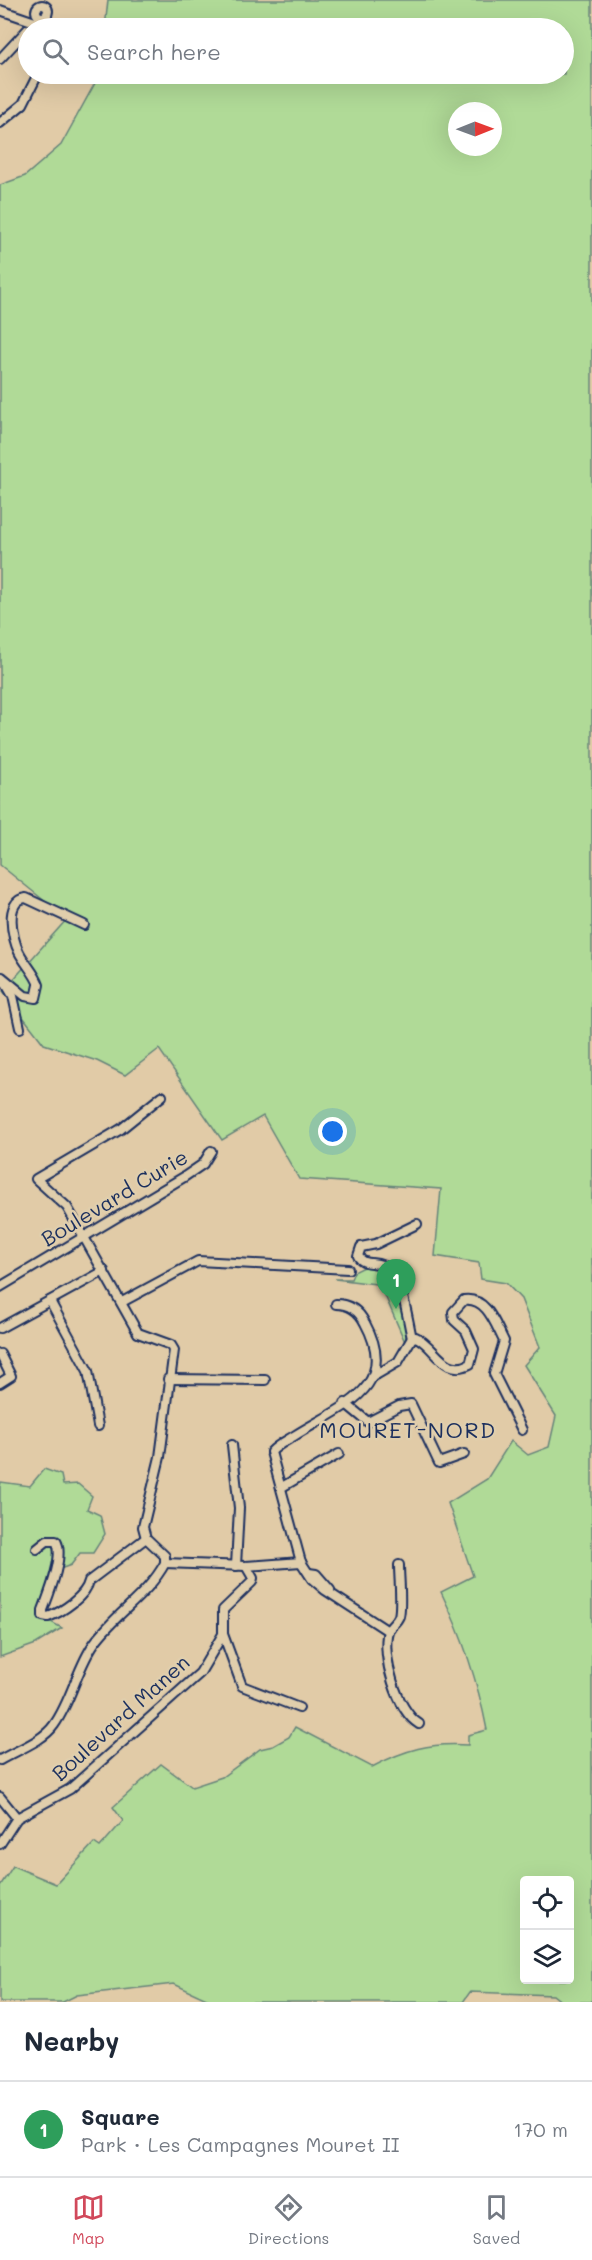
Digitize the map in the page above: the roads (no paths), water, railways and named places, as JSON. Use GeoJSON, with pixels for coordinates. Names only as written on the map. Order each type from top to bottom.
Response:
{"type":"FeatureCollection","features":[{"type":"Feature","properties":{"kind":"street"},"geometry":{"type":"LineString","coordinates":[[36,4],[43,13]]}},
{"type":"Feature","properties":{"kind":"street"},"geometry":{"type":"LineString","coordinates":[[0,10],[43,13]]}},
{"type":"Feature","properties":{"kind":"street"},"geometry":{"type":"LineString","coordinates":[[0,59],[18,40]]}},
{"type":"Feature","properties":{"kind":"street"},"geometry":{"type":"LineString","coordinates":[[0,123],[22,104],[33,84]]}},
{"type":"Feature","properties":{"kind":"street"},"geometry":{"type":"LineString","coordinates":[[1,976],[25,996],[36,998],[39,985],[18,951],[14,937],[12,912],[15,903],[21,898],[26,898],[84,924]]}},
{"type":"Feature","properties":{"kind":"street"},"geometry":{"type":"LineString","coordinates":[[1,976],[13,996],[20,1028]]}},
{"type":"Feature","properties":{"kind":"street"},"geometry":{"type":"LineString","coordinates":[[0,1760],[43,1735],[54,1725],[92,1647],[147,1589],[165,1563],[162,1551],[146,1538],[143,1527],[160,1457],[168,1379],[174,1350],[171,1345],[138,1334],[67,1207],[36,1179],[121,1129],[162,1096]]}},
{"type":"Feature","properties":{"kind":"street","name":"Boulevard Curie"},"geometry":{"type":"LineString","coordinates":[[0,1287],[184,1177],[203,1164],[211,1151]]}},
{"type":"Feature","properties":{"kind":"street"},"geometry":{"type":"LineString","coordinates":[[388,1631],[338,1599],[312,1579],[301,1562],[282,1487],[271,1457],[273,1449],[356,1396],[374,1376],[398,1362],[412,1338],[393,1275],[382,1265],[366,1263],[358,1256],[361,1247],[376,1244],[417,1224]]}},
{"type":"Feature","properties":{"kind":"street"},"geometry":{"type":"LineString","coordinates":[[122,1302],[198,1261],[348,1269]]}},
{"type":"Feature","properties":{"kind":"street"},"geometry":{"type":"LineString","coordinates":[[0,1327],[104,1271]]}},
{"type":"Feature","properties":{"kind":"street"},"geometry":{"type":"LineString","coordinates":[[412,1338],[421,1339],[449,1366],[466,1366],[473,1359],[474,1349],[466,1331],[454,1320],[453,1312],[464,1300],[475,1300],[482,1304],[505,1345],[494,1371],[495,1379],[522,1430]]}},
{"type":"Feature","properties":{"kind":"street"},"geometry":{"type":"LineString","coordinates":[[50,1301],[88,1371],[98,1426]]}},
{"type":"Feature","properties":{"kind":"street"},"geometry":{"type":"LineString","coordinates":[[336,1304],[352,1308],[363,1320],[374,1341],[377,1364],[374,1376]]}},
{"type":"Feature","properties":{"kind":"street"},"geometry":{"type":"LineString","coordinates":[[0,1354],[11,1376],[0,1383]]}},
{"type":"Feature","properties":{"kind":"street"},"geometry":{"type":"LineString","coordinates":[[168,1379],[265,1380]]}},
{"type":"Feature","properties":{"kind":"street"},"geometry":{"type":"LineString","coordinates":[[345,1403],[368,1422],[399,1406],[411,1404],[439,1463],[464,1454]]}},
{"type":"Feature","properties":{"kind":"street"},"geometry":{"type":"LineString","coordinates":[[232,1445],[238,1508],[236,1566]]}},
{"type":"Feature","properties":{"kind":"street"},"geometry":{"type":"LineString","coordinates":[[282,1487],[339,1454]]}},
{"type":"Feature","properties":{"kind":"street"},"geometry":{"type":"LineString","coordinates":[[37,1549],[49,1540],[56,1541],[59,1547],[59,1558],[43,1610],[43,1616],[48,1617],[79,1596],[86,1590],[89,1581],[146,1538]]}},
{"type":"Feature","properties":{"kind":"street"},"geometry":{"type":"LineString","coordinates":[[165,1563],[246,1566],[301,1562]]}},
{"type":"Feature","properties":{"kind":"street"},"geometry":{"type":"LineString","coordinates":[[399,1565],[399,1616],[388,1631],[389,1662],[394,1689],[411,1719],[419,1724]]}},
{"type":"Feature","properties":{"kind":"street","name":"Boulevard Manen"},"geometry":{"type":"LineString","coordinates":[[17,1818],[70,1790],[200,1672],[223,1634],[223,1610],[252,1582],[253,1578],[246,1566]]}},
{"type":"Feature","properties":{"kind":"street"},"geometry":{"type":"LineString","coordinates":[[223,1634],[242,1686],[298,1708]]}},
{"type":"Feature","properties":{"kind":"street"},"geometry":{"type":"LineString","coordinates":[[0,1797],[17,1818],[0,1844]]}},
{"type":"Feature","properties":{"kind":"place","name":"Square"},"geometry":{"type":"Point","coordinates":[396,1309]}},
{"type":"Feature","properties":{"kind":"district","name":"MOURET-NORD"},"geometry":{"type":"Point","coordinates":[408,1429]}}]}
